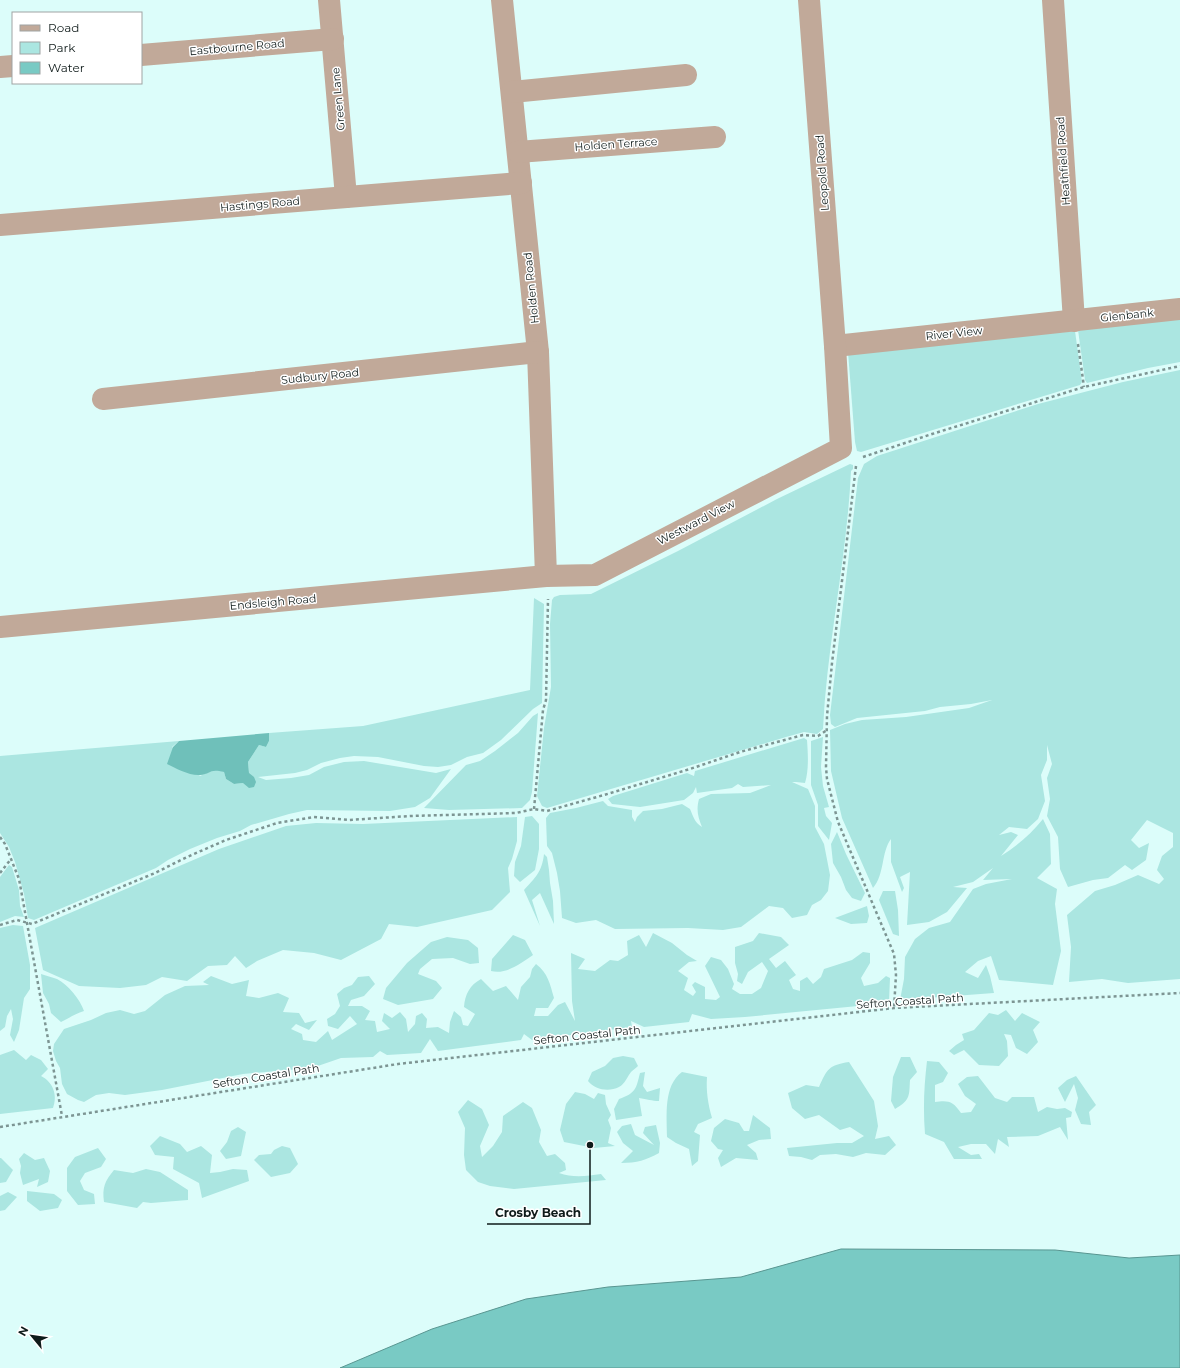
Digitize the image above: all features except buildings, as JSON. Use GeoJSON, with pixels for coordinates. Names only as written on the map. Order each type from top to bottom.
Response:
{"type":"FeatureCollection","features":[{"type":"Feature","properties":{"kind":"street","name":"Green Lane"},"geometry":{"type":"LineString","coordinates":[[329,0],[346,197]]}},
{"type":"Feature","properties":{"kind":"street","name":"Holden Road"},"geometry":{"type":"LineString","coordinates":[[502,0],[538,352],[546,576]]}},
{"type":"Feature","properties":{"kind":"street","name":"Leopold Road"},"geometry":{"type":"LineString","coordinates":[[808,0],[835,346],[841,448]]}},
{"type":"Feature","properties":{"kind":"street","name":"Heathfield Road"},"geometry":{"type":"LineString","coordinates":[[1052,0],[1074,321]]}},
{"type":"Feature","properties":{"kind":"street","name":"Eastbourne Road"},"geometry":{"type":"LineString","coordinates":[[142,55],[333,40]]}},
{"type":"Feature","properties":{"kind":"street"},"geometry":{"type":"LineString","coordinates":[[0,67],[12,66]]}},
{"type":"Feature","properties":{"kind":"street"},"geometry":{"type":"LineString","coordinates":[[512,92],[686,75]]}},
{"type":"Feature","properties":{"kind":"street","name":"Holden Terrace"},"geometry":{"type":"LineString","coordinates":[[518,152],[715,137]]}},
{"type":"Feature","properties":{"kind":"street","name":"Hastings Road"},"geometry":{"type":"LineString","coordinates":[[0,225],[521,183]]}},
{"type":"Feature","properties":{"kind":"street","name":"Glenbank"},"geometry":{"type":"LineString","coordinates":[[1074,321],[1180,309]]}},
{"type":"Feature","properties":{"kind":"street","name":"River View"},"geometry":{"type":"LineString","coordinates":[[835,346],[1074,321]]}},
{"type":"Feature","properties":{"kind":"street","name":"Sudbury Road"},"geometry":{"type":"LineString","coordinates":[[103,399],[538,352]]}},
{"type":"Feature","properties":{"kind":"street","name":"Westward View"},"geometry":{"type":"LineString","coordinates":[[546,576],[595,575],[841,448]]}},
{"type":"Feature","properties":{"kind":"street","name":"Endsleigh Road"},"geometry":{"type":"LineString","coordinates":[[0,627],[546,576]]}},
{"type":"Feature","properties":{"kind":"path"},"geometry":{"type":"LineString","coordinates":[[1074,321],[1084,387]]}},
{"type":"Feature","properties":{"kind":"path"},"geometry":{"type":"LineString","coordinates":[[894,1008],[896,975],[894,954],[838,822],[827,779],[826,753],[832,663],[857,460],[932,434],[1084,387],[1180,366]]}},
{"type":"Feature","properties":{"kind":"path"},"geometry":{"type":"LineString","coordinates":[[534,808],[543,710],[546,700],[548,603],[546,576]]}},
{"type":"Feature","properties":{"kind":"path"},"geometry":{"type":"LineString","coordinates":[[0,925],[17,920],[32,924],[155,873],[226,840],[277,823],[314,817],[349,820],[410,816],[516,813],[534,808],[547,811],[690,769],[740,752],[803,735],[818,736],[827,730]]}},
{"type":"Feature","properties":{"kind":"path"},"geometry":{"type":"LineString","coordinates":[[0,837],[19,879],[62,1116]]}},
{"type":"Feature","properties":{"kind":"path"},"geometry":{"type":"LineString","coordinates":[[0,873],[11,859]]}},
{"type":"Feature","properties":{"kind":"path","name":"Sefton Coastal Path"},"geometry":{"type":"LineString","coordinates":[[0,1126],[398,1064],[894,1008],[1180,993]]}},
{"type":"Feature","properties":{"kind":"green space"},"geometry":{"type":"Polygon","coordinates":[[[1180,318],[1180,362],[1087,383],[1085,380],[1078,330],[1180,318]]]}},
{"type":"Feature","properties":{"kind":"green space"},"geometry":{"type":"Polygon","coordinates":[[[1075,331],[1082,382],[1080,385],[861,452],[857,451],[848,352],[1075,331]]]}},
{"type":"Feature","properties":{"kind":"green space"},"geometry":{"type":"Polygon","coordinates":[[[1180,370],[1180,979],[1128,983],[1102,979],[1069,982],[1071,947],[1067,915],[1095,891],[1115,885],[1138,875],[1159,884],[1164,879],[1157,870],[1162,856],[1173,847],[1173,833],[1147,820],[1131,840],[1139,848],[1149,843],[1146,860],[1132,870],[1125,865],[1108,878],[1093,880],[1068,887],[1060,869],[1058,837],[1047,816],[1050,799],[1047,778],[1052,764],[1047,745],[1047,760],[1041,775],[1045,801],[1038,819],[1027,829],[1009,827],[999,835],[1011,832],[1018,835],[1001,856],[1024,839],[1043,819],[1050,834],[1051,864],[1037,878],[1057,889],[1055,904],[1061,951],[1053,985],[999,980],[991,956],[978,961],[965,972],[978,978],[986,965],[994,993],[900,1000],[904,979],[905,957],[915,939],[929,928],[950,922],[973,889],[986,884],[1012,879],[983,880],[993,868],[973,882],[953,887],[967,888],[947,912],[929,922],[907,925],[910,872],[900,877],[904,888],[902,892],[891,862],[891,839],[886,850],[877,882],[873,888],[842,818],[831,771],[830,730],[845,724],[862,720],[906,717],[969,708],[992,700],[940,707],[925,711],[857,718],[835,727],[831,724],[830,715],[858,478],[864,464],[877,456],[1038,404],[1123,382],[1180,370]]]}},
{"type":"Feature","properties":{"kind":"green space"},"geometry":{"type":"Polygon","coordinates":[[[850,464],[853,465],[853,469],[851,471],[846,536],[828,665],[823,729],[817,734],[804,732],[547,808],[542,806],[537,796],[544,728],[551,687],[550,624],[552,600],[554,597],[560,595],[591,594],[678,551],[777,499],[850,464]]]}},
{"type":"Feature","properties":{"kind":"green space"},"geometry":{"type":"Polygon","coordinates":[[[534,598],[544,604],[542,703],[533,709],[501,740],[483,753],[467,757],[451,765],[438,767],[424,766],[378,757],[354,756],[321,763],[307,770],[295,773],[258,777],[266,780],[291,778],[309,775],[324,767],[344,762],[364,761],[436,773],[451,769],[430,798],[415,807],[390,811],[307,810],[251,825],[240,831],[217,838],[190,849],[156,868],[34,920],[28,918],[24,894],[15,862],[9,847],[0,833],[0,756],[179,741],[172,747],[200,776],[215,769],[224,772],[226,779],[234,784],[243,783],[249,774],[248,762],[259,745],[266,747],[269,741],[269,733],[363,726],[530,690],[534,598]]]}},
{"type":"Feature","properties":{"kind":"green space"},"geometry":{"type":"Polygon","coordinates":[[[538,713],[532,792],[530,800],[522,808],[449,810],[424,808],[466,765],[480,761],[495,751],[518,733],[533,716],[538,713]]]}},
{"type":"Feature","properties":{"kind":"green space"},"geometry":{"type":"Polygon","coordinates":[[[823,737],[821,767],[823,786],[829,807],[824,808],[826,816],[832,823],[829,840],[818,826],[818,805],[811,785],[811,741],[823,737]]]}},
{"type":"Feature","properties":{"kind":"green space"},"geometry":{"type":"Polygon","coordinates":[[[804,738],[807,740],[808,756],[805,783],[792,782],[808,789],[815,806],[815,827],[824,844],[830,875],[828,891],[821,900],[812,905],[807,915],[792,918],[783,908],[769,906],[741,927],[723,930],[688,928],[615,929],[596,920],[576,923],[562,918],[557,873],[552,853],[547,846],[546,818],[550,813],[603,801],[608,806],[632,810],[632,817],[635,822],[637,817],[643,811],[662,809],[682,804],[690,809],[693,817],[702,827],[698,813],[699,799],[711,794],[750,793],[771,785],[743,787],[738,784],[732,788],[697,793],[696,787],[693,793],[684,800],[640,807],[612,804],[608,799],[613,796],[687,773],[694,776],[695,771],[804,738]]]}},
{"type":"Feature","properties":{"kind":"green space"},"geometry":{"type":"Polygon","coordinates":[[[532,816],[539,824],[539,849],[535,870],[520,882],[514,876],[515,862],[521,846],[525,817],[532,816]]]}},
{"type":"Feature","properties":{"kind":"green space"},"geometry":{"type":"Polygon","coordinates":[[[517,817],[517,841],[508,868],[510,892],[492,910],[417,927],[389,924],[381,939],[341,960],[314,953],[283,950],[257,961],[246,968],[235,956],[227,965],[208,966],[187,981],[162,977],[146,985],[120,988],[79,986],[43,970],[35,928],[219,849],[286,826],[316,823],[363,824],[517,817]]]}},
{"type":"Feature","properties":{"kind":"green space"},"geometry":{"type":"Polygon","coordinates":[[[837,832],[865,893],[861,901],[852,898],[846,890],[833,863],[831,844],[837,832]]]}},
{"type":"Feature","properties":{"kind":"green space"},"geometry":{"type":"Polygon","coordinates":[[[544,854],[547,857],[549,870],[554,924],[540,893],[532,900],[540,926],[524,890],[540,870],[544,854]]]}},
{"type":"Feature","properties":{"kind":"green space"},"geometry":{"type":"Polygon","coordinates":[[[9,865],[12,867],[19,890],[20,906],[24,917],[15,916],[0,922],[0,877],[9,865]]]}},
{"type":"Feature","properties":{"kind":"green space"},"geometry":{"type":"Polygon","coordinates":[[[883,891],[895,891],[898,910],[899,936],[893,934],[879,900],[883,891]]]}},
{"type":"Feature","properties":{"kind":"green space"},"geometry":{"type":"Polygon","coordinates":[[[867,906],[869,916],[867,923],[851,924],[835,918],[867,906]]]}},
{"type":"Feature","properties":{"kind":"green space"},"geometry":{"type":"Polygon","coordinates":[[[13,925],[23,926],[30,965],[30,989],[24,998],[19,1030],[14,1042],[10,1035],[13,1019],[11,1009],[7,1016],[5,1027],[0,1031],[0,928],[13,925]]]}},
{"type":"Feature","properties":{"kind":"green space"},"geometry":{"type":"Polygon","coordinates":[[[653,933],[672,943],[697,961],[689,962],[678,971],[688,978],[684,990],[693,996],[696,992],[692,985],[695,982],[705,987],[705,999],[716,1000],[720,997],[705,966],[711,957],[721,960],[728,969],[734,984],[732,989],[740,994],[752,994],[761,988],[768,971],[762,962],[748,972],[742,984],[737,981],[738,974],[735,963],[735,947],[753,941],[759,933],[781,937],[789,945],[769,959],[776,968],[785,961],[796,975],[789,980],[793,989],[800,991],[800,981],[807,977],[813,984],[821,977],[824,969],[852,960],[863,952],[870,953],[870,963],[861,978],[864,986],[878,983],[886,976],[890,978],[889,1002],[883,1005],[745,1017],[711,1019],[692,1014],[689,1022],[644,1027],[631,1021],[632,1027],[532,1040],[524,1034],[521,1040],[438,1051],[430,1039],[421,1053],[387,1055],[380,1051],[373,1057],[341,1058],[312,1068],[243,1074],[162,1090],[125,1095],[109,1093],[96,1095],[84,1102],[67,1094],[62,1084],[60,1068],[53,1051],[54,1044],[64,1029],[91,1020],[106,1013],[120,1010],[134,1014],[145,1011],[165,995],[185,986],[209,985],[203,982],[211,976],[232,984],[249,980],[246,996],[259,998],[278,993],[289,998],[283,1012],[299,1013],[305,1023],[317,1020],[309,1030],[296,1024],[291,1029],[302,1034],[303,1040],[316,1042],[328,1031],[332,1040],[357,1024],[350,1016],[338,1029],[328,1026],[327,1019],[335,1014],[340,1006],[337,994],[344,988],[352,985],[358,977],[369,976],[375,984],[364,996],[351,1000],[348,1006],[362,1006],[370,1011],[365,1020],[375,1021],[377,1032],[390,1029],[382,1021],[384,1013],[392,1018],[400,1012],[406,1019],[408,1032],[415,1024],[416,1016],[422,1013],[427,1019],[426,1028],[438,1027],[449,1033],[450,1022],[454,1011],[461,1017],[463,1025],[468,1026],[475,1014],[464,1007],[467,994],[474,984],[481,979],[493,991],[506,986],[518,1000],[521,987],[530,977],[532,969],[536,964],[546,975],[554,998],[548,1008],[536,1008],[534,1016],[548,1016],[558,1005],[565,1002],[575,1021],[572,1001],[571,953],[585,959],[578,969],[595,971],[610,960],[618,961],[628,955],[627,941],[639,935],[646,947],[653,933]]]}},
{"type":"Feature","properties":{"kind":"green space"},"geometry":{"type":"Polygon","coordinates":[[[513,935],[525,940],[533,955],[508,970],[497,972],[491,971],[492,959],[513,935]]]}},
{"type":"Feature","properties":{"kind":"green space"},"geometry":{"type":"Polygon","coordinates":[[[447,937],[468,940],[478,948],[479,963],[470,964],[453,958],[432,959],[420,969],[418,974],[436,981],[442,988],[433,999],[398,1005],[383,999],[386,988],[407,963],[431,942],[447,937]]]}},
{"type":"Feature","properties":{"kind":"green space"},"geometry":{"type":"Polygon","coordinates":[[[41,974],[57,979],[65,985],[77,997],[84,1011],[61,1022],[51,1013],[49,1004],[43,993],[41,974]]]}},
{"type":"Feature","properties":{"kind":"green space"},"geometry":{"type":"Polygon","coordinates":[[[1006,1010],[1015,1021],[1022,1013],[1040,1022],[1033,1030],[1038,1042],[1027,1054],[1016,1048],[1011,1035],[1004,1034],[1007,1041],[1008,1056],[999,1066],[979,1065],[964,1050],[954,1055],[949,1051],[964,1040],[962,1034],[974,1030],[989,1013],[998,1015],[1006,1010]]]}},
{"type":"Feature","properties":{"kind":"green space"},"geometry":{"type":"Polygon","coordinates":[[[14,1050],[26,1060],[31,1055],[41,1060],[48,1069],[41,1076],[49,1082],[55,1094],[53,1108],[0,1114],[0,1055],[14,1050]]]}},
{"type":"Feature","properties":{"kind":"green space"},"geometry":{"type":"Polygon","coordinates":[[[623,1056],[634,1058],[638,1066],[631,1072],[621,1086],[615,1089],[607,1090],[598,1088],[588,1081],[592,1072],[605,1066],[613,1058],[623,1056]]]}},
{"type":"Feature","properties":{"kind":"green space"},"geometry":{"type":"Polygon","coordinates":[[[901,1057],[910,1057],[917,1072],[910,1080],[907,1100],[895,1109],[891,1101],[893,1077],[901,1057]]]}},
{"type":"Feature","properties":{"kind":"green space"},"geometry":{"type":"Polygon","coordinates":[[[927,1061],[939,1062],[948,1073],[943,1082],[935,1085],[935,1102],[947,1101],[953,1104],[961,1113],[971,1112],[976,1104],[965,1096],[958,1084],[967,1077],[978,1076],[995,1098],[1007,1102],[1012,1097],[1034,1097],[1038,1112],[1047,1107],[1057,1109],[1065,1108],[1072,1112],[1071,1117],[1066,1118],[1068,1140],[1060,1127],[1038,1136],[1007,1137],[1009,1147],[998,1139],[995,1154],[986,1144],[971,1144],[958,1147],[971,1155],[979,1154],[982,1159],[954,1159],[944,1142],[925,1134],[924,1098],[927,1061]]]}},
{"type":"Feature","properties":{"kind":"green space"},"geometry":{"type":"Polygon","coordinates":[[[849,1062],[874,1101],[878,1126],[875,1139],[889,1136],[896,1145],[885,1155],[866,1153],[853,1157],[836,1154],[820,1155],[812,1160],[789,1156],[787,1148],[852,1143],[864,1136],[850,1127],[840,1130],[819,1115],[805,1119],[792,1108],[788,1093],[806,1085],[819,1087],[824,1076],[833,1066],[849,1062]]]}},
{"type":"Feature","properties":{"kind":"green space"},"geometry":{"type":"Polygon","coordinates":[[[645,1072],[643,1086],[647,1092],[660,1088],[659,1101],[639,1098],[642,1116],[616,1120],[614,1109],[619,1099],[629,1095],[634,1090],[640,1073],[645,1072]]]}},
{"type":"Feature","properties":{"kind":"green space"},"geometry":{"type":"Polygon","coordinates":[[[682,1072],[707,1077],[709,1108],[712,1118],[698,1124],[694,1132],[700,1135],[698,1161],[692,1166],[689,1149],[667,1137],[667,1102],[669,1093],[676,1078],[682,1072]]]}},
{"type":"Feature","properties":{"kind":"green space"},"geometry":{"type":"Polygon","coordinates":[[[1076,1076],[1096,1105],[1089,1112],[1091,1125],[1081,1124],[1075,1110],[1078,1098],[1074,1084],[1065,1102],[1058,1088],[1067,1080],[1076,1076]]]}},
{"type":"Feature","properties":{"kind":"green space"},"geometry":{"type":"Polygon","coordinates":[[[575,1092],[585,1094],[594,1099],[598,1093],[605,1095],[606,1104],[611,1115],[608,1120],[611,1128],[608,1143],[615,1146],[594,1148],[564,1142],[560,1130],[566,1104],[575,1092]]]}},
{"type":"Feature","properties":{"kind":"green space"},"geometry":{"type":"Polygon","coordinates":[[[468,1100],[482,1109],[489,1125],[480,1146],[482,1157],[493,1146],[502,1132],[503,1116],[523,1102],[532,1108],[541,1130],[539,1142],[547,1156],[555,1154],[565,1163],[566,1170],[559,1173],[575,1176],[601,1174],[606,1180],[514,1189],[490,1186],[478,1182],[466,1170],[464,1155],[465,1128],[458,1112],[468,1100]]]}},
{"type":"Feature","properties":{"kind":"green space"},"geometry":{"type":"Polygon","coordinates":[[[753,1115],[770,1128],[771,1139],[759,1140],[747,1145],[756,1153],[758,1160],[736,1158],[721,1167],[718,1158],[723,1150],[718,1149],[711,1141],[714,1128],[725,1119],[739,1123],[744,1131],[749,1131],[753,1115]]]}},
{"type":"Feature","properties":{"kind":"green space"},"geometry":{"type":"Polygon","coordinates":[[[631,1124],[635,1135],[654,1145],[643,1133],[645,1127],[656,1125],[660,1143],[659,1153],[641,1161],[621,1163],[633,1151],[623,1143],[617,1132],[622,1126],[631,1124]]]}},
{"type":"Feature","properties":{"kind":"green space"},"geometry":{"type":"Polygon","coordinates":[[[238,1127],[246,1132],[241,1156],[226,1159],[220,1151],[227,1142],[231,1131],[238,1127]]]}},
{"type":"Feature","properties":{"kind":"green space"},"geometry":{"type":"Polygon","coordinates":[[[160,1136],[180,1144],[187,1152],[201,1146],[212,1155],[210,1173],[233,1169],[247,1170],[249,1181],[202,1198],[199,1183],[173,1169],[174,1157],[155,1155],[150,1146],[160,1136]]]}},
{"type":"Feature","properties":{"kind":"green space"},"geometry":{"type":"Polygon","coordinates":[[[282,1146],[290,1148],[298,1164],[290,1173],[271,1177],[254,1160],[259,1155],[271,1154],[274,1150],[282,1146]]]}},
{"type":"Feature","properties":{"kind":"green space"},"geometry":{"type":"Polygon","coordinates":[[[98,1148],[106,1159],[101,1167],[85,1173],[80,1181],[84,1190],[94,1194],[95,1204],[78,1205],[67,1191],[67,1168],[75,1157],[98,1148]]]}},
{"type":"Feature","properties":{"kind":"green space"},"geometry":{"type":"Polygon","coordinates":[[[24,1153],[35,1160],[44,1158],[50,1171],[48,1182],[37,1187],[39,1179],[23,1185],[19,1159],[24,1153]]]}},
{"type":"Feature","properties":{"kind":"green space"},"geometry":{"type":"Polygon","coordinates":[[[0,1158],[13,1170],[6,1182],[0,1183],[0,1158]]]}},
{"type":"Feature","properties":{"kind":"green space"},"geometry":{"type":"Polygon","coordinates":[[[146,1169],[160,1172],[188,1190],[188,1200],[151,1203],[143,1202],[137,1208],[104,1202],[103,1192],[105,1184],[114,1170],[133,1173],[146,1169]]]}},
{"type":"Feature","properties":{"kind":"green space"},"geometry":{"type":"Polygon","coordinates":[[[27,1191],[54,1194],[62,1200],[58,1208],[40,1211],[27,1201],[27,1191]]]}},
{"type":"Feature","properties":{"kind":"green space"},"geometry":{"type":"Polygon","coordinates":[[[8,1192],[17,1197],[5,1210],[0,1211],[0,1196],[8,1192]]]}},
{"type":"Feature","properties":{"kind":"shaded area"},"geometry":{"type":"Polygon","coordinates":[[[269,733],[269,741],[266,747],[259,745],[248,762],[249,773],[254,777],[256,782],[254,787],[249,788],[243,783],[234,784],[226,779],[224,772],[213,771],[196,775],[167,764],[173,747],[179,741],[269,733]]]}},
{"type":"Feature","properties":{"kind":"water"},"geometry":{"type":"Polygon","coordinates":[[[841,1249],[1055,1250],[1129,1258],[1180,1255],[1180,1368],[340,1368],[432,1329],[526,1299],[608,1287],[741,1277],[841,1249]]]}},
{"type":"Feature","properties":{"kind":"place","name":"Crosby Beach"},"geometry":{"type":"Point","coordinates":[590,1145]}}]}
